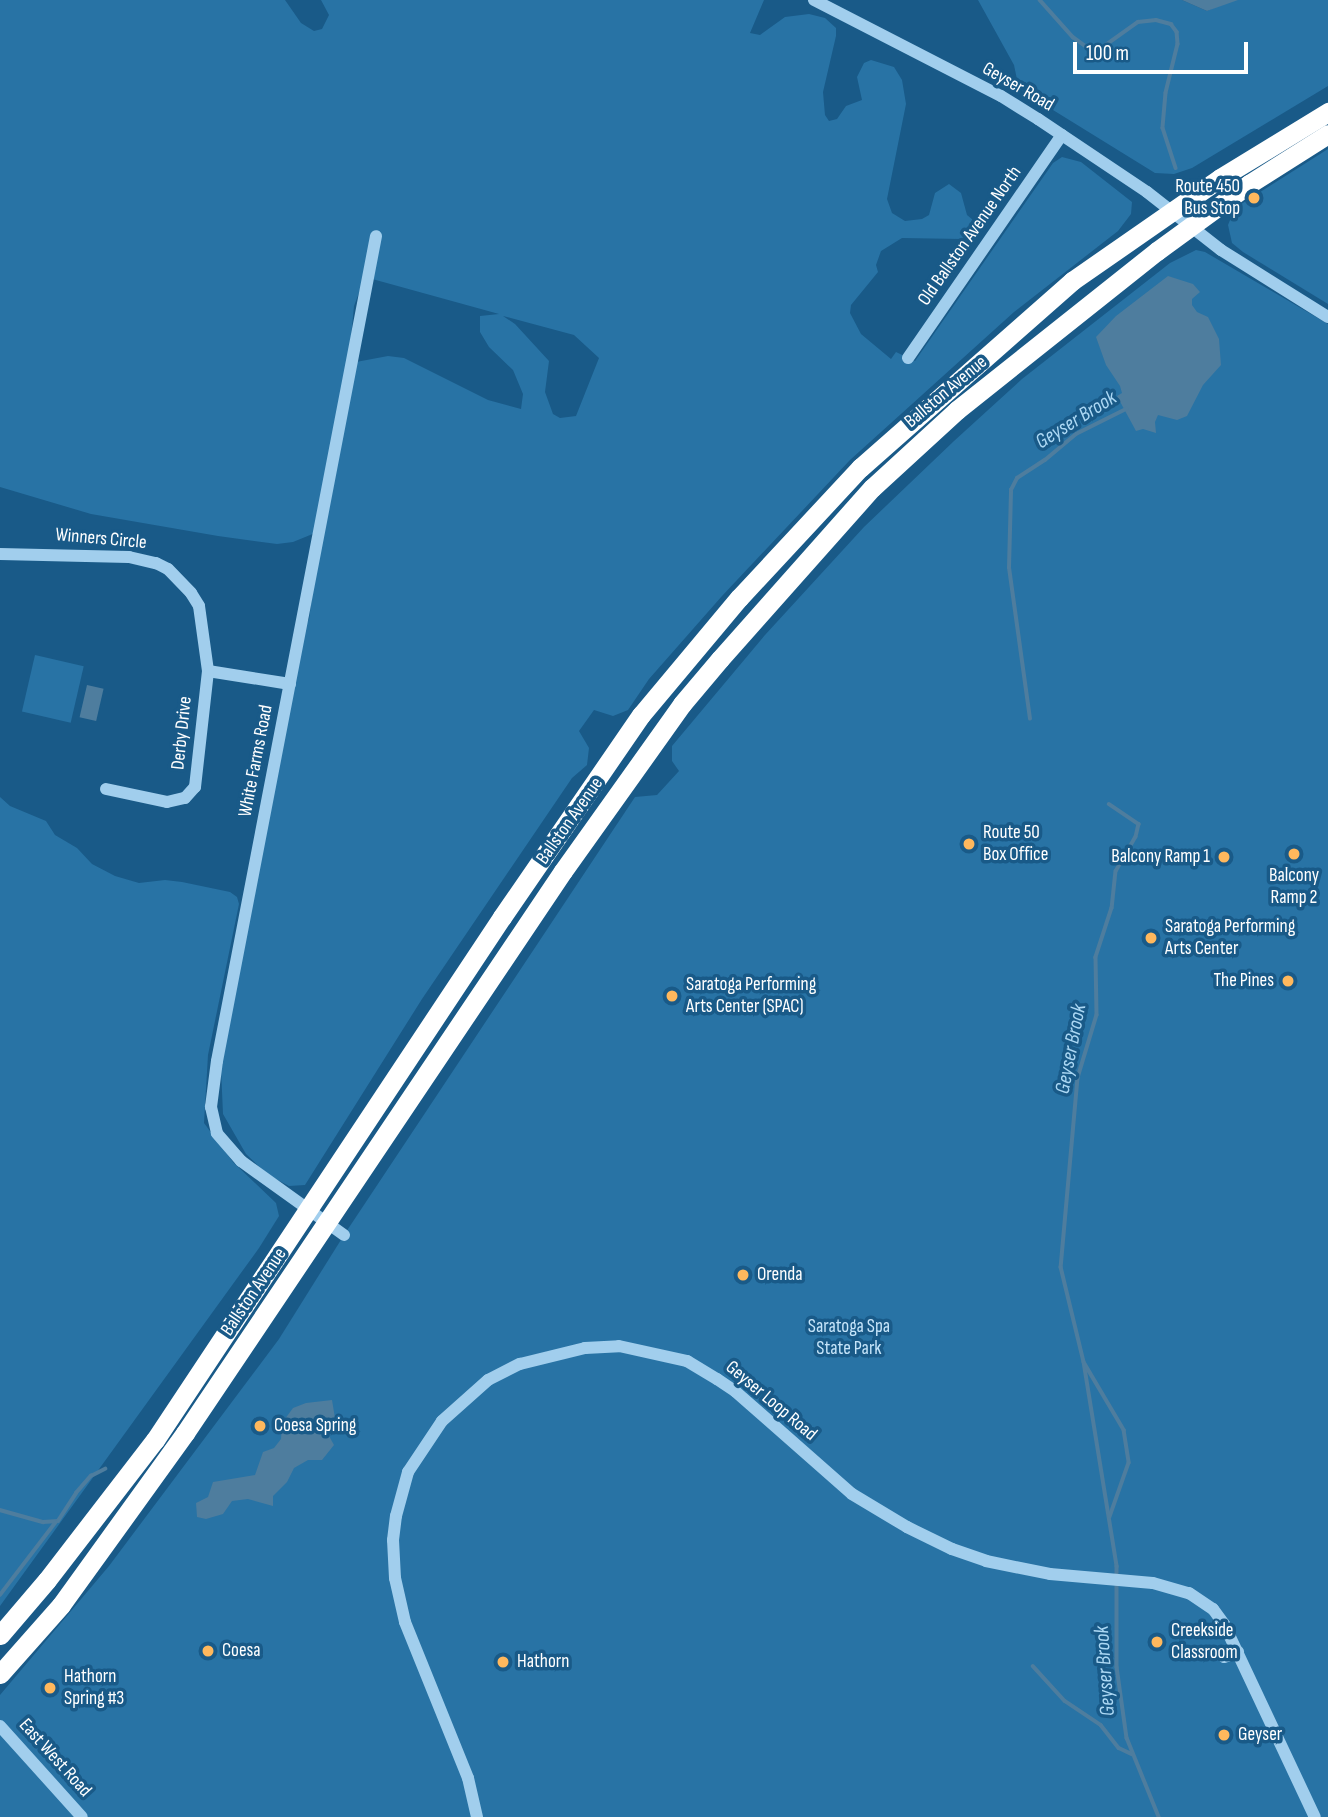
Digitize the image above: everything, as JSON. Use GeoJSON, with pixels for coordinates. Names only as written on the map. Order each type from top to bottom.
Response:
{"type":"FeatureCollection","features":[{"type":"Feature","properties":{"kind":"highway","name":"Ballston Avenue"},"geometry":{"type":"LineString","coordinates":[[0,1635],[47,1580],[148,1450],[308,1207],[640,715],[739,598],[804,525],[914,418],[1072,281],[1220,178],[1328,112]]}},
{"type":"Feature","properties":{"kind":"highway","name":"Ballston Avenue"},"geometry":{"type":"LineString","coordinates":[[0,1674],[61,1605],[185,1433],[563,871],[682,704],[778,592],[872,488],[957,410],[1191,227],[1328,134]]}},
{"type":"Feature","properties":{"kind":"street","name":"Geyser Road"},"geometry":{"type":"LineString","coordinates":[[814,0],[1001,96],[1062,135],[1221,250],[1328,317]]}},
{"type":"Feature","properties":{"kind":"street","name":"Old Ballston Avenue North"},"geometry":{"type":"LineString","coordinates":[[908,358],[1062,135]]}},
{"type":"Feature","properties":{"kind":"street","name":"White Farms Road"},"geometry":{"type":"LineString","coordinates":[[344,1235],[241,1161],[217,1133],[211,1107],[217,1061],[376,236]]}},
{"type":"Feature","properties":{"kind":"street","name":"Winners Circle"},"geometry":{"type":"LineString","coordinates":[[0,554],[129,557],[168,569],[191,593],[199,606],[208,671]]}},
{"type":"Feature","properties":{"kind":"street"},"geometry":{"type":"LineString","coordinates":[[208,671],[290,684]]}},
{"type":"Feature","properties":{"kind":"street","name":"Derby Drive"},"geometry":{"type":"LineString","coordinates":[[106,789],[167,802],[185,798],[195,787],[208,671]]}},
{"type":"Feature","properties":{"kind":"street","name":"Geyser Loop Road"},"geometry":{"type":"LineString","coordinates":[[477,1817],[468,1778],[405,1622],[396,1578],[393,1540],[396,1516],[408,1472],[442,1421],[488,1380],[520,1364],[585,1348],[619,1346],[687,1361],[736,1392],[852,1494],[907,1527],[986,1561],[1050,1574],[1166,1585],[1189,1592],[1213,1609],[1238,1652],[1298,1794],[1315,1817]]}},
{"type":"Feature","properties":{"kind":"street"},"geometry":{"type":"LineString","coordinates":[[1224,1657],[1238,1652]]}},
{"type":"Feature","properties":{"kind":"street","name":"East West Road"},"geometry":{"type":"LineString","coordinates":[[0,1726],[82,1817]]}},
{"type":"Feature","properties":{"kind":"green space"},"geometry":{"type":"Polygon","coordinates":[[[0,0],[285,0],[301,23],[314,31],[322,29],[329,15],[321,0],[764,0],[750,33],[760,35],[785,17],[809,14],[825,18],[836,28],[823,92],[825,115],[829,121],[837,119],[846,106],[862,100],[857,77],[864,63],[871,60],[894,67],[902,80],[906,104],[887,199],[892,213],[905,221],[922,219],[929,215],[935,193],[949,184],[961,193],[967,215],[979,225],[977,233],[962,239],[902,238],[881,251],[876,265],[878,272],[851,305],[850,313],[861,334],[891,359],[896,352],[915,361],[1053,163],[1062,157],[1081,162],[1132,202],[1131,214],[1118,231],[1014,312],[850,460],[722,596],[649,679],[628,710],[613,716],[594,710],[579,731],[589,748],[587,765],[572,778],[422,999],[305,1185],[289,1186],[268,1175],[246,1154],[223,1114],[221,1069],[304,627],[309,619],[318,554],[315,533],[293,542],[277,544],[218,536],[91,514],[0,487],[0,0]],[[365,277],[354,306],[349,358],[356,362],[388,356],[404,358],[488,400],[521,409],[523,394],[513,370],[489,347],[480,332],[480,316],[499,314],[365,277]],[[503,316],[515,324],[549,361],[545,392],[553,414],[560,418],[576,416],[599,358],[574,335],[503,316]]]}},
{"type":"Feature","properties":{"kind":"green space"},"geometry":{"type":"Polygon","coordinates":[[[978,0],[1182,0],[1207,11],[1232,0],[1328,0],[1328,86],[1192,168],[1174,174],[1155,173],[1019,89],[1014,65],[978,0]]]}},
{"type":"Feature","properties":{"kind":"green space"},"geometry":{"type":"Polygon","coordinates":[[[1328,149],[1328,304],[1243,252],[1232,243],[1228,225],[1235,208],[1328,149]]]}},
{"type":"Feature","properties":{"kind":"green space","name":"Saratoga Spa State Park"},"geometry":{"type":"Polygon","coordinates":[[[1196,250],[1205,252],[1328,324],[1328,1817],[0,1817],[0,1695],[109,1566],[279,1339],[344,1235],[635,797],[657,795],[679,771],[672,761],[672,746],[765,635],[864,527],[954,441],[1022,379],[1170,263],[1196,250]]]}},
{"type":"Feature","properties":{"kind":"green space"},"geometry":{"type":"Polygon","coordinates":[[[35,655],[84,666],[71,723],[22,712],[35,655]]]}},
{"type":"Feature","properties":{"kind":"green space"},"geometry":{"type":"Polygon","coordinates":[[[0,797],[10,806],[46,821],[55,835],[77,848],[92,864],[115,876],[139,883],[165,880],[182,882],[230,892],[237,897],[239,904],[208,1055],[204,1123],[233,1162],[276,1203],[279,1216],[259,1248],[0,1606],[0,797]]]}},
{"type":"Feature","properties":{"kind":"shaded area"},"geometry":{"type":"Polygon","coordinates":[[[1182,0],[1238,0],[1207,11],[1182,0]]]}},
{"type":"Feature","properties":{"kind":"shaded area"},"geometry":{"type":"Polygon","coordinates":[[[1168,276],[1193,284],[1200,292],[1192,299],[1192,305],[1197,312],[1208,317],[1219,339],[1221,365],[1203,385],[1187,416],[1177,420],[1158,415],[1155,422],[1156,433],[1143,429],[1136,431],[1117,396],[1122,393],[1120,386],[1106,365],[1096,337],[1116,316],[1168,276]]]}},
{"type":"Feature","properties":{"kind":"shaded area"},"geometry":{"type":"Polygon","coordinates":[[[87,685],[104,689],[96,721],[80,717],[87,685]]]}},
{"type":"Feature","properties":{"kind":"shaded area"},"geometry":{"type":"Polygon","coordinates":[[[332,1400],[335,1418],[329,1436],[334,1445],[322,1460],[308,1460],[294,1468],[287,1482],[273,1496],[273,1506],[248,1499],[232,1501],[223,1514],[206,1519],[197,1517],[196,1503],[208,1497],[213,1482],[255,1475],[263,1452],[274,1448],[281,1439],[282,1423],[293,1408],[306,1403],[332,1400]]]}},
{"type":"Feature","properties":{"kind":"waterway","name":"Geyser Brook"},"geometry":{"type":"LineString","coordinates":[[1040,0],[1073,37],[1088,48],[1103,47],[1138,22],[1156,20],[1171,24],[1177,32],[1178,44],[1166,93],[1163,128],[1176,168]]}},
{"type":"Feature","properties":{"kind":"waterway","name":"Geyser Brook"},"geometry":{"type":"LineString","coordinates":[[1030,719],[1009,568],[1011,490],[1017,478],[1045,460],[1076,434],[1126,409]]}},
{"type":"Feature","properties":{"kind":"waterway","name":"Geyser Brook"},"geometry":{"type":"LineString","coordinates":[[1109,804],[1139,824],[1136,837],[1116,871],[1112,908],[1096,957],[1097,1015],[1078,1078],[1061,1267],[1084,1362],[1117,1566],[1117,1667],[1127,1738],[1159,1817]]}},
{"type":"Feature","properties":{"kind":"waterway","name":"Geyser Brook"},"geometry":{"type":"LineString","coordinates":[[1085,1364],[1124,1430],[1129,1463],[1110,1517]]}},
{"type":"Feature","properties":{"kind":"waterway"},"geometry":{"type":"LineString","coordinates":[[0,1510],[43,1522],[58,1521],[91,1476],[105,1469]]}},
{"type":"Feature","properties":{"kind":"waterway"},"geometry":{"type":"LineString","coordinates":[[0,1595],[55,1523]]}},
{"type":"Feature","properties":{"kind":"waterway"},"geometry":{"type":"LineString","coordinates":[[1033,1666],[1065,1701],[1101,1725],[1119,1748],[1132,1754]]}},
{"type":"Feature","properties":{"kind":"place","name":"Route 450 Bus Stop"},"geometry":{"type":"Point","coordinates":[1254,198]}},
{"type":"Feature","properties":{"kind":"place","name":"Route 50 Box Office"},"geometry":{"type":"Point","coordinates":[969,844]}},
{"type":"Feature","properties":{"kind":"place","name":"Balcony Ramp 2"},"geometry":{"type":"Point","coordinates":[1294,854]}},
{"type":"Feature","properties":{"kind":"place","name":"Balcony Ramp 1"},"geometry":{"type":"Point","coordinates":[1224,857]}},
{"type":"Feature","properties":{"kind":"place","name":"Saratoga Performing Arts Center"},"geometry":{"type":"Point","coordinates":[1151,938]}},
{"type":"Feature","properties":{"kind":"place","name":"The Pines"},"geometry":{"type":"Point","coordinates":[1288,981]}},
{"type":"Feature","properties":{"kind":"place","name":"Saratoga Performing Arts Center (SPAC)"},"geometry":{"type":"Point","coordinates":[672,996]}},
{"type":"Feature","properties":{"kind":"place","name":"Orenda"},"geometry":{"type":"Point","coordinates":[743,1275]}},
{"type":"Feature","properties":{"kind":"place","name":"Coesa Spring"},"geometry":{"type":"Point","coordinates":[260,1426]}},
{"type":"Feature","properties":{"kind":"place","name":"Creekside Classroom"},"geometry":{"type":"Point","coordinates":[1157,1642]}},
{"type":"Feature","properties":{"kind":"place","name":"Coesa"},"geometry":{"type":"Point","coordinates":[208,1651]}},
{"type":"Feature","properties":{"kind":"place","name":"Hathorn"},"geometry":{"type":"Point","coordinates":[503,1662]}},
{"type":"Feature","properties":{"kind":"place","name":"Hathorn Spring #3"},"geometry":{"type":"Point","coordinates":[50,1688]}},
{"type":"Feature","properties":{"kind":"place","name":"Geyser"},"geometry":{"type":"Point","coordinates":[1224,1735]}}]}
